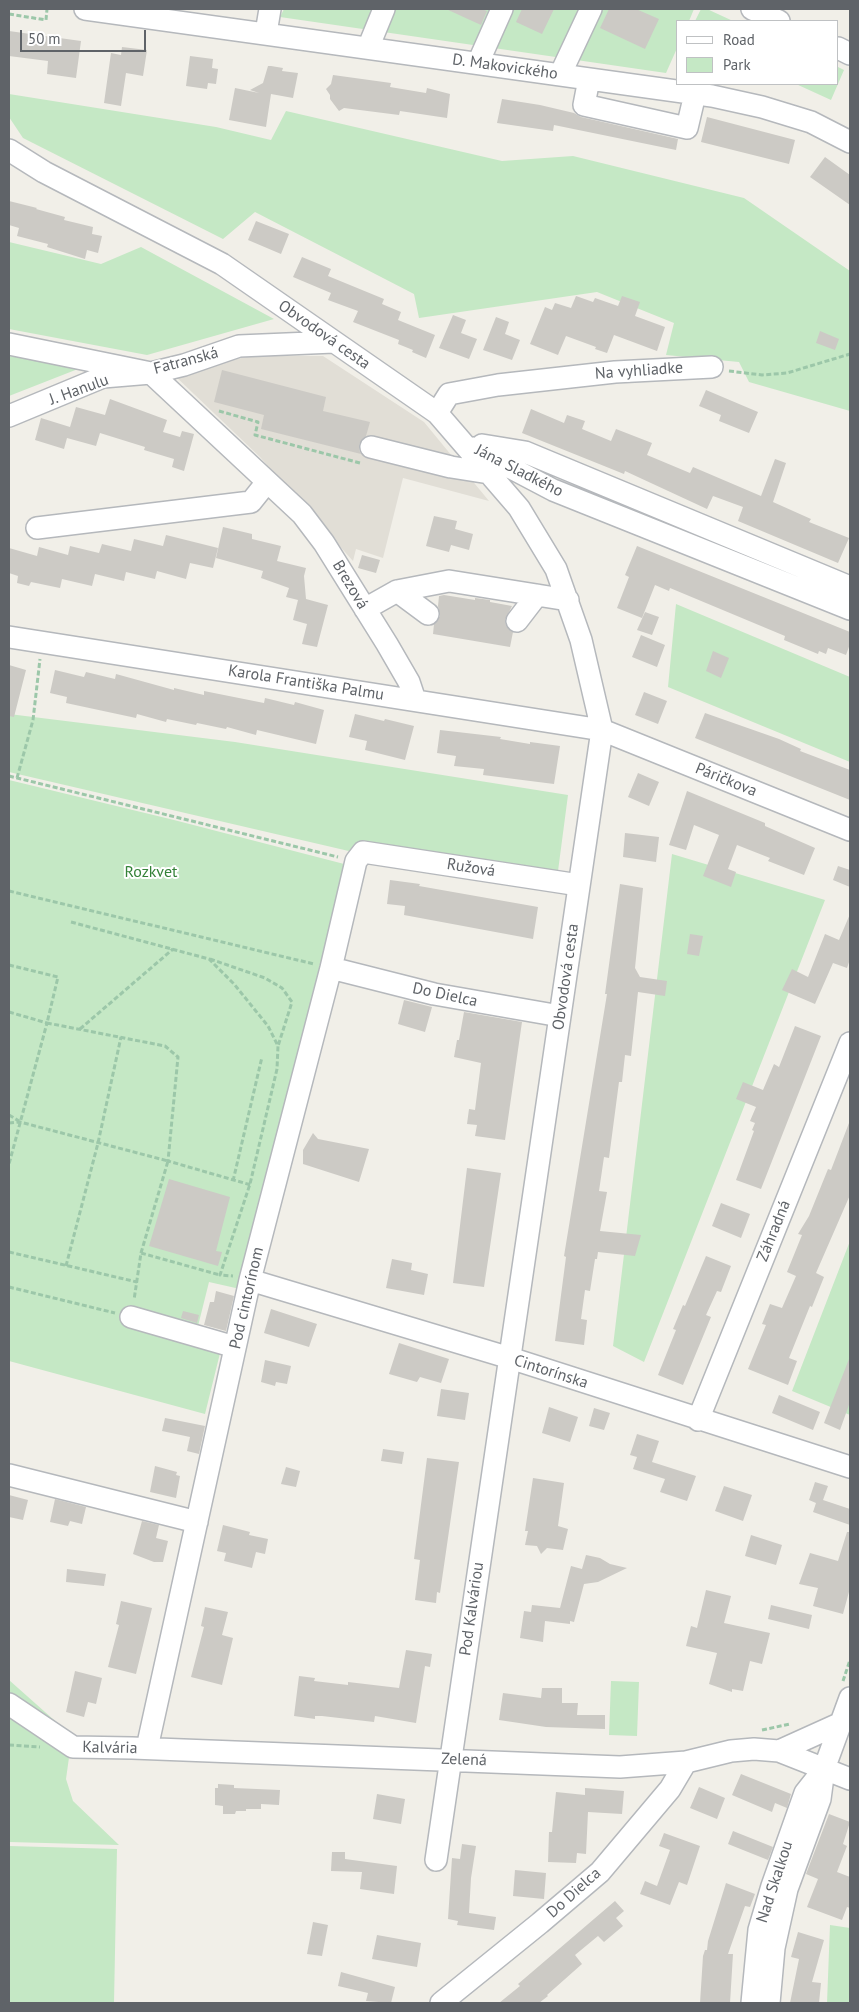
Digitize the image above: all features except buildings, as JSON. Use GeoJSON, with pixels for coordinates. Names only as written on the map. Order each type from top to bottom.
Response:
{"type":"FeatureCollection","features":[{"type":"Feature","properties":{"kind":"street","name":"D. Makovického"},"geometry":{"type":"LineString","coordinates":[[85,9],[153,13],[266,33],[695,94],[762,107],[786,114],[811,122],[850,142]]}},
{"type":"Feature","properties":{"kind":"street"},"geometry":{"type":"LineString","coordinates":[[266,33],[270,9]]}},
{"type":"Feature","properties":{"kind":"street"},"geometry":{"type":"LineString","coordinates":[[368,48],[384,9]]}},
{"type":"Feature","properties":{"kind":"street"},"geometry":{"type":"LineString","coordinates":[[478,63],[502,9]]}},
{"type":"Feature","properties":{"kind":"street"},"geometry":{"type":"LineString","coordinates":[[560,75],[591,9]]}},
{"type":"Feature","properties":{"kind":"street"},"geometry":{"type":"LineString","coordinates":[[752,9],[777,20]]}},
{"type":"Feature","properties":{"kind":"street"},"geometry":{"type":"LineString","coordinates":[[589,79],[584,105],[687,128],[695,94]]}},
{"type":"Feature","properties":{"kind":"street","name":"Obvodová cesta"},"geometry":{"type":"LineString","coordinates":[[9,150],[44,172],[222,264],[437,413],[519,508],[556,569],[582,640],[602,730],[510,1358]]}},
{"type":"Feature","properties":{"kind":"street"},"geometry":{"type":"LineString","coordinates":[[9,169],[44,172]]}},
{"type":"Feature","properties":{"kind":"street","name":"Fatranská"},"geometry":{"type":"LineString","coordinates":[[9,344],[151,373],[184,365],[239,346],[334,342]]}},
{"type":"Feature","properties":{"kind":"street","name":"Na vyhliadke"},"geometry":{"type":"LineString","coordinates":[[437,413],[449,394],[498,385],[615,372],[712,367]]}},
{"type":"Feature","properties":{"kind":"street","name":"J. Hanulu"},"geometry":{"type":"LineString","coordinates":[[9,416],[103,378],[151,373]]}},
{"type":"Feature","properties":{"kind":"street","name":"Brezová"},"geometry":{"type":"LineString","coordinates":[[151,373],[302,514],[324,543],[365,609],[409,682],[415,700]]}},
{"type":"Feature","properties":{"kind":"street","name":"Jána Sladkého"},"geometry":{"type":"LineString","coordinates":[[462,442],[525,452],[850,587]]}},
{"type":"Feature","properties":{"kind":"street","name":"Jána Sladkého"},"geometry":{"type":"LineString","coordinates":[[462,442],[553,490],[850,610]]}},
{"type":"Feature","properties":{"kind":"street"},"geometry":{"type":"LineString","coordinates":[[375,448],[451,468],[489,473]]}},
{"type":"Feature","properties":{"kind":"street"},"geometry":{"type":"LineString","coordinates":[[37,528],[251,502],[267,482]]}},
{"type":"Feature","properties":{"kind":"street"},"geometry":{"type":"LineString","coordinates":[[365,609],[397,591],[449,581],[568,600]]}},
{"type":"Feature","properties":{"kind":"street"},"geometry":{"type":"LineString","coordinates":[[397,591],[428,614]]}},
{"type":"Feature","properties":{"kind":"street"},"geometry":{"type":"LineString","coordinates":[[517,621],[537,595]]}},
{"type":"Feature","properties":{"kind":"street","name":"Karola Františka Palmu"},"geometry":{"type":"LineString","coordinates":[[9,637],[602,730]]}},
{"type":"Feature","properties":{"kind":"street","name":"Páričkova"},"geometry":{"type":"LineString","coordinates":[[602,730],[850,830]]}},
{"type":"Feature","properties":{"kind":"street","name":"Ružová"},"geometry":{"type":"LineString","coordinates":[[360,856],[579,885]]}},
{"type":"Feature","properties":{"kind":"street","name":"Pod cintorínom"},"geometry":{"type":"LineString","coordinates":[[147,1748],[250,1280],[360,856]]}},
{"type":"Feature","properties":{"kind":"street","name":"Do Dielca"},"geometry":{"type":"LineString","coordinates":[[331,968],[434,994],[560,1016]]}},
{"type":"Feature","properties":{"kind":"street","name":"Záhradná"},"geometry":{"type":"LineString","coordinates":[[698,1420],[850,1043]]}},
{"type":"Feature","properties":{"kind":"street","name":"Cintorínska"},"geometry":{"type":"LineString","coordinates":[[250,1280],[510,1358],[698,1420],[850,1467]]}},
{"type":"Feature","properties":{"kind":"street"},"geometry":{"type":"LineString","coordinates":[[131,1317],[235,1347]]}},
{"type":"Feature","properties":{"kind":"street","name":"Pod Kalváriou"},"geometry":{"type":"LineString","coordinates":[[436,1860],[510,1358]]}},
{"type":"Feature","properties":{"kind":"street"},"geometry":{"type":"LineString","coordinates":[[9,1475],[197,1522]]}},
{"type":"Feature","properties":{"kind":"street","name":"Nad Skalkou"},"geometry":{"type":"LineString","coordinates":[[769,2003],[774,1948],[786,1897],[820,1800],[824,1769],[841,1723],[846,1692]]}},
{"type":"Feature","properties":{"kind":"street","name":"Kalvária"},"geometry":{"type":"LineString","coordinates":[[9,1704],[73,1748],[147,1748]]}},
{"type":"Feature","properties":{"kind":"street","name":"Zelená"},"geometry":{"type":"LineString","coordinates":[[779,1751],[841,1723]]}},
{"type":"Feature","properties":{"kind":"street","name":"Zelená"},"geometry":{"type":"LineString","coordinates":[[147,1748],[620,1767],[686,1762],[731,1751],[754,1749],[779,1751],[850,1779]]}},
{"type":"Feature","properties":{"kind":"street","name":"Do Dielca"},"geometry":{"type":"LineString","coordinates":[[441,2003],[600,1872],[670,1789],[686,1762]]}},
{"type":"Feature","properties":{"kind":"street","name":"Nad Skalkou"},"geometry":{"type":"LineString","coordinates":[[752,2003],[759,1930],[772,1886],[805,1793],[824,1769]]}},
{"type":"Feature","properties":{"kind":"path"},"geometry":{"type":"LineString","coordinates":[[9,14],[46,20],[47,9]]}},
{"type":"Feature","properties":{"kind":"path"},"geometry":{"type":"LineString","coordinates":[[712,367],[733,372],[762,375],[788,373],[850,354]]}},
{"type":"Feature","properties":{"kind":"path"},"geometry":{"type":"LineString","coordinates":[[219,411],[258,422],[254,435],[374,467],[375,448]]}},
{"type":"Feature","properties":{"kind":"path"},"geometry":{"type":"LineString","coordinates":[[17,778],[33,720],[41,642]]}},
{"type":"Feature","properties":{"kind":"path"},"geometry":{"type":"LineString","coordinates":[[9,776],[360,856]]}},
{"type":"Feature","properties":{"kind":"path"},"geometry":{"type":"LineString","coordinates":[[9,890],[248,950],[331,968]]}},
{"type":"Feature","properties":{"kind":"path"},"geometry":{"type":"LineString","coordinates":[[71,922],[210,958],[265,978],[282,988],[292,1002],[278,1046],[277,1069],[250,1184],[220,1275]]}},
{"type":"Feature","properties":{"kind":"path"},"geometry":{"type":"LineString","coordinates":[[79,1029],[173,949]]}},
{"type":"Feature","properties":{"kind":"path"},"geometry":{"type":"LineString","coordinates":[[210,958],[268,1026],[278,1046]]}},
{"type":"Feature","properties":{"kind":"path"},"geometry":{"type":"LineString","coordinates":[[9,965],[58,977],[9,1164]]}},
{"type":"Feature","properties":{"kind":"path"},"geometry":{"type":"LineString","coordinates":[[9,1012],[47,1023],[164,1046],[178,1057],[168,1162],[141,1253],[131,1317],[9,1287]]}},
{"type":"Feature","properties":{"kind":"path"},"geometry":{"type":"LineString","coordinates":[[66,1266],[98,1142],[121,1037]]}},
{"type":"Feature","properties":{"kind":"path"},"geometry":{"type":"LineString","coordinates":[[233,1181],[262,1057]]}},
{"type":"Feature","properties":{"kind":"path"},"geometry":{"type":"LineString","coordinates":[[9,1115],[20,1122],[98,1142],[233,1181],[274,1190]]}},
{"type":"Feature","properties":{"kind":"path"},"geometry":{"type":"LineString","coordinates":[[9,1123],[20,1122]]}},
{"type":"Feature","properties":{"kind":"path"},"geometry":{"type":"LineString","coordinates":[[9,1252],[137,1282]]}},
{"type":"Feature","properties":{"kind":"path"},"geometry":{"type":"LineString","coordinates":[[141,1253],[220,1275],[250,1280]]}},
{"type":"Feature","properties":{"kind":"path"},"geometry":{"type":"LineString","coordinates":[[846,1692],[850,1660]]}},
{"type":"Feature","properties":{"kind":"path"},"geometry":{"type":"LineString","coordinates":[[753,1731],[793,1723]]}},
{"type":"Feature","properties":{"kind":"shaded area"},"geometry":{"type":"Polygon","coordinates":[[[250,356],[323,356],[424,422],[489,501],[403,478],[383,558],[356,549],[353,561],[260,457],[173,374],[250,356]]]}},
{"type":"Feature","properties":{"kind":"green space"},"geometry":{"type":"Polygon","coordinates":[[[284,9],[694,9],[689,20],[676,20],[676,50],[666,73],[280,17],[284,9]]]}},
{"type":"Feature","properties":{"kind":"green space"},"geometry":{"type":"Polygon","coordinates":[[[701,9],[707,9],[731,20],[696,20],[701,9]]]}},
{"type":"Feature","properties":{"kind":"green space"},"geometry":{"type":"Polygon","coordinates":[[[839,68],[844,70],[839,82],[839,68]]]}},
{"type":"Feature","properties":{"kind":"green space"},"geometry":{"type":"Polygon","coordinates":[[[798,85],[838,85],[831,100],[798,85]]]}},
{"type":"Feature","properties":{"kind":"green space"},"geometry":{"type":"Polygon","coordinates":[[[9,94],[216,127],[271,140],[286,111],[502,161],[573,156],[744,198],[850,271],[850,411],[749,382],[739,362],[666,355],[674,323],[597,292],[419,318],[414,294],[255,212],[223,239],[23,138],[9,117],[9,94]]]}},
{"type":"Feature","properties":{"kind":"green space"},"geometry":{"type":"Polygon","coordinates":[[[9,242],[101,264],[141,247],[274,319],[147,355],[9,329],[9,242]]]}},
{"type":"Feature","properties":{"kind":"green space"},"geometry":{"type":"Polygon","coordinates":[[[9,356],[83,367],[9,396],[9,356]]]}},
{"type":"Feature","properties":{"kind":"green space"},"geometry":{"type":"Polygon","coordinates":[[[676,604],[850,677],[850,762],[668,687],[676,604]]]}},
{"type":"Feature","properties":{"kind":"green space"},"geometry":{"type":"Polygon","coordinates":[[[9,714],[235,742],[568,795],[558,871],[357,842],[353,852],[9,772],[9,714]]]}},
{"type":"Feature","properties":{"kind":"green space","name":"Rozkvet"},"geometry":{"type":"Polygon","coordinates":[[[9,780],[348,865],[240,1289],[209,1282],[197,1330],[224,1337],[205,1414],[9,1361],[9,780]]]}},
{"type":"Feature","properties":{"kind":"green space"},"geometry":{"type":"Polygon","coordinates":[[[672,854],[825,900],[644,1362],[613,1346],[672,854]]]}},
{"type":"Feature","properties":{"kind":"green space"},"geometry":{"type":"Polygon","coordinates":[[[850,1241],[850,1415],[792,1391],[850,1241]]]}},
{"type":"Feature","properties":{"kind":"green space"},"geometry":{"type":"Polygon","coordinates":[[[9,1680],[72,1736],[66,1779],[73,1801],[119,1845],[9,1842],[9,1680]]]}},
{"type":"Feature","properties":{"kind":"green space"},"geometry":{"type":"Polygon","coordinates":[[[611,1681],[639,1682],[637,1736],[609,1735],[611,1681]]]}},
{"type":"Feature","properties":{"kind":"green space"},"geometry":{"type":"Polygon","coordinates":[[[9,1846],[117,1849],[114,2003],[9,2003],[9,1846]]]}},
{"type":"Feature","properties":{"kind":"green space"},"geometry":{"type":"Polygon","coordinates":[[[830,1925],[850,1928],[850,2003],[827,2003],[830,1925]]]}}]}
